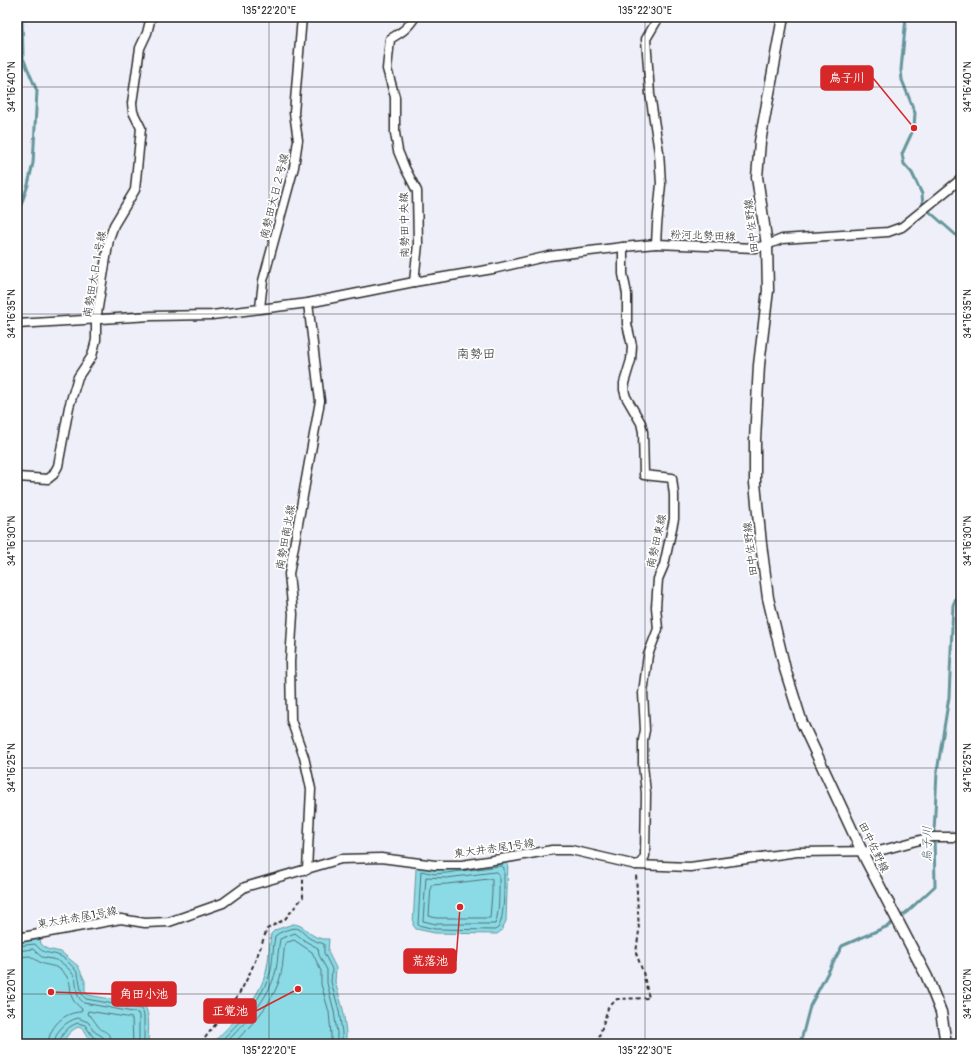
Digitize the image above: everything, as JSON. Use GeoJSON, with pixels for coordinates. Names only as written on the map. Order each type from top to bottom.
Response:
{"type":"FeatureCollection","features":[{"type":"Feature","properties":{"kind":"street","name":"南勢田大日１号線"},"geometry":{"type":"LineString","coordinates":[[17,477],[33,479],[48,478],[53,475],[58,466],[69,407],[78,377],[92,356],[96,340],[96,320],[110,239],[114,225],[135,190],[141,128],[133,112],[132,103],[140,48],[147,34],[151,17]]}},
{"type":"Feature","properties":{"kind":"street","name":"南勢田大日２号線"},"geometry":{"type":"LineString","coordinates":[[260,308],[263,281],[294,167],[298,140],[294,112],[302,17]]}},
{"type":"Feature","properties":{"kind":"street","name":"南勢田中央線"},"geometry":{"type":"LineString","coordinates":[[414,282],[418,244],[417,191],[404,168],[398,151],[395,133],[395,98],[387,69],[390,38],[404,32],[410,26],[415,17]]}},
{"type":"Feature","properties":{"kind":"street","name":"粉河北勢田線"},"geometry":{"type":"LineString","coordinates":[[659,17],[646,39],[650,94],[659,152],[661,184],[656,244],[755,248],[767,246],[782,239],[888,232],[902,227],[961,179]]}},
{"type":"Feature","properties":{"kind":"street","name":"田中佐野線"},"geometry":{"type":"LineString","coordinates":[[783,17],[760,142],[757,177],[767,246],[768,290],[759,364],[755,440],[755,483],[768,598],[785,669],[802,723],[862,852],[927,977],[941,1012],[946,1044]]}},
{"type":"Feature","properties":{"kind":"street"},"geometry":{"type":"LineString","coordinates":[[17,324],[151,316],[212,315],[308,303],[414,282],[493,269],[549,256],[656,244]]}},
{"type":"Feature","properties":{"kind":"street","name":"南勢田東線"},"geometry":{"type":"LineString","coordinates":[[623,247],[623,274],[627,294],[627,324],[632,346],[631,360],[624,383],[624,390],[626,397],[641,423],[643,432],[644,475],[672,478],[674,494],[674,519],[664,565],[658,579],[656,594],[658,630],[648,655],[645,670],[643,694],[645,730],[643,752],[646,793],[645,856],[641,863],[636,865]]}},
{"type":"Feature","properties":{"kind":"street","name":"南勢田南北線"},"geometry":{"type":"LineString","coordinates":[[307,870],[311,789],[304,757],[291,720],[290,662],[293,614],[289,574],[320,401],[308,303]]}},
{"type":"Feature","properties":{"kind":"street","name":"東大井赤尾1号線"},"geometry":{"type":"LineString","coordinates":[[17,938],[121,919],[145,923],[169,922],[223,903],[245,886],[307,870],[341,859],[382,858],[435,865],[462,865],[513,858],[552,850],[571,850],[636,865],[690,867],[797,852],[879,851],[891,849],[934,836],[961,837]]}},
{"type":"Feature","properties":{"kind":"path"},"geometry":{"type":"LineString","coordinates":[[597,1044],[608,1008],[617,999],[649,998],[643,972],[636,953],[639,931],[636,865]]}},
{"type":"Feature","properties":{"kind":"path"},"geometry":{"type":"LineString","coordinates":[[201,1044],[248,979],[267,929],[286,919],[303,896],[303,878],[307,870]]}},
{"type":"Feature","properties":{"kind":"water"},"geometry":{"type":"Polygon","coordinates":[[[508,861],[506,921],[501,931],[497,934],[435,933],[416,929],[413,925],[416,869],[420,866],[435,870],[508,861]]]}},
{"type":"Feature","properties":{"kind":"water"},"geometry":{"type":"Polygon","coordinates":[[[297,924],[315,937],[329,939],[328,952],[336,968],[335,982],[343,1009],[346,1044],[212,1044],[249,1005],[260,988],[267,967],[271,934],[275,930],[297,924]]]}},
{"type":"Feature","properties":{"kind":"water"},"geometry":{"type":"Polygon","coordinates":[[[40,939],[41,944],[47,949],[61,952],[78,966],[85,981],[85,991],[88,995],[144,1005],[148,1014],[148,1044],[111,1045],[97,1043],[90,1040],[83,1029],[78,1027],[69,1034],[63,1044],[17,1044],[17,942],[40,939]]]}},
{"type":"Feature","properties":{"kind":"waterway"},"geometry":{"type":"LineString","coordinates":[[17,216],[28,185],[33,163],[37,91],[23,58],[22,17]]}},
{"type":"Feature","properties":{"kind":"waterway","name":"烏子川"},"geometry":{"type":"LineString","coordinates":[[906,17],[901,70],[902,80],[915,113],[914,128],[902,154],[904,164],[912,173],[922,194],[923,206],[957,236],[960,244],[961,257]]}},
{"type":"Feature","properties":{"kind":"waterway","name":"烏子川"},"geometry":{"type":"LineString","coordinates":[[799,1044],[810,1006],[842,946],[888,926],[908,911],[935,886],[934,833],[937,772],[949,697],[953,605],[961,587]]}},
{"type":"Feature","properties":{"kind":"place","name":"烏子川"},"geometry":{"type":"Point","coordinates":[914,128]}},
{"type":"Feature","properties":{"kind":"place","name":"荒落池"},"geometry":{"type":"Point","coordinates":[460,907]}},
{"type":"Feature","properties":{"kind":"place","name":"正覚池"},"geometry":{"type":"Point","coordinates":[298,989]}},
{"type":"Feature","properties":{"kind":"place","name":"角田小池"},"geometry":{"type":"Point","coordinates":[51,992]}},
{"type":"Feature","properties":{"kind":"district","name":"南勢田"},"geometry":{"type":"Point","coordinates":[476,353]}}]}
